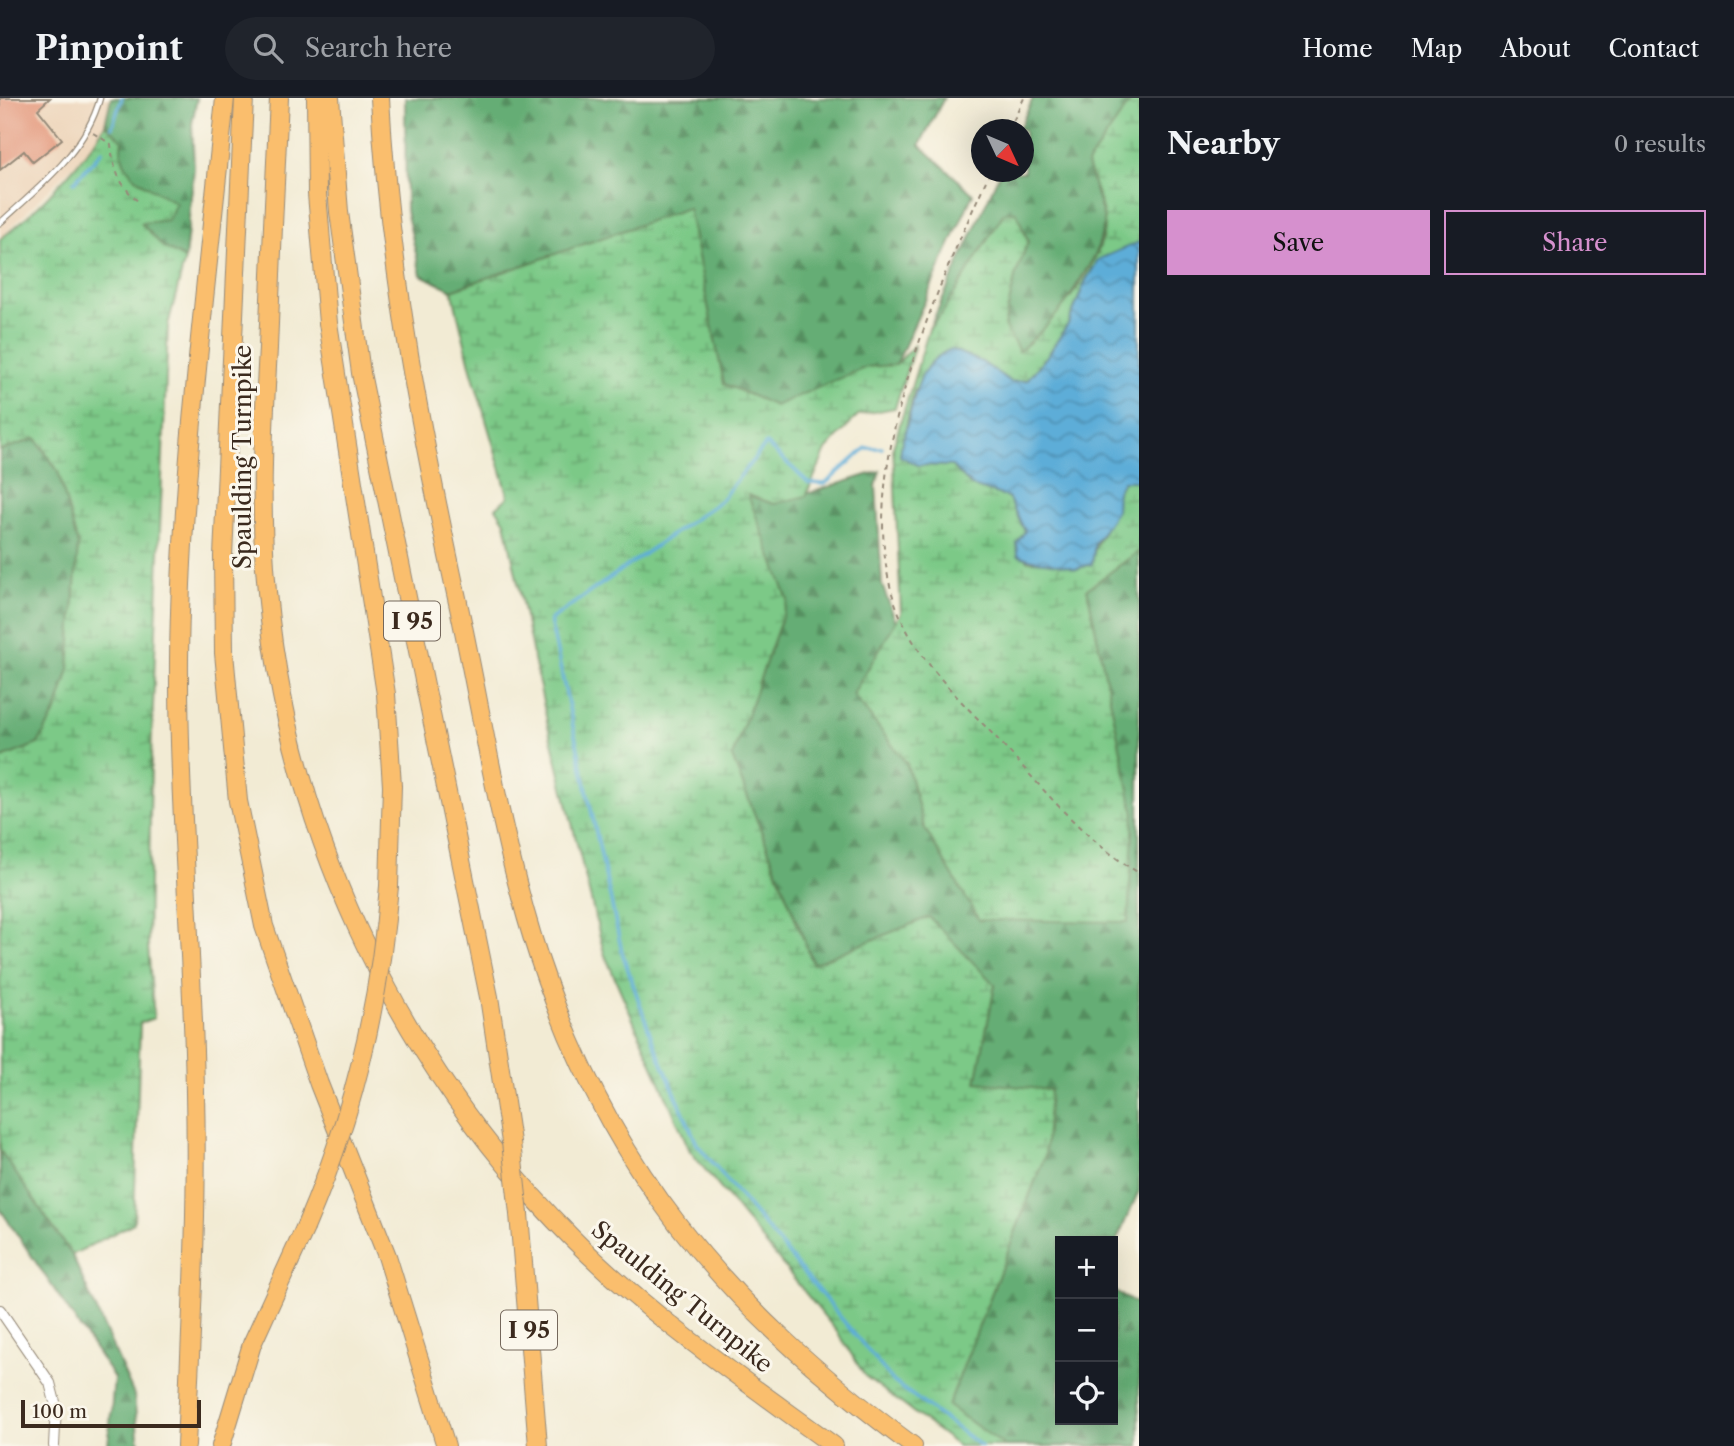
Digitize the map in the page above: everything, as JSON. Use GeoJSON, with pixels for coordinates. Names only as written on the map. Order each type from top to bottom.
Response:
{"type":"FeatureCollection","features":[{"type":"Feature","properties":{"kind":"highway"},"geometry":{"type":"LineString","coordinates":[[186,1446],[195,1227],[195,1097],[179,701],[180,625],[183,534],[225,98]]}},
{"type":"Feature","properties":{"kind":"highway"},"geometry":{"type":"LineString","coordinates":[[244,98],[223,556],[224,653],[238,801],[264,926],[319,1084],[391,1266],[446,1446]]}},
{"type":"Feature","properties":{"kind":"highway","name":"Spaulding Turnpike"},"geometry":{"type":"LineString","coordinates":[[279,98],[263,457],[265,567],[275,656],[292,743],[317,827],[349,910],[388,992],[432,1065],[484,1138],[541,1205],[636,1297],[834,1446]]}},
{"type":"Feature","properties":{"kind":"highway"},"geometry":{"type":"LineString","coordinates":[[221,1446],[252,1344],[305,1228],[334,1153],[360,1066],[380,972],[389,886],[392,775],[386,694],[330,334],[317,194],[316,98]]}},
{"type":"Feature","properties":{"kind":"highway","name":"I 95"},"geometry":{"type":"LineString","coordinates":[[330,98],[339,212],[361,373],[489,997],[519,1214],[538,1446]]}},
{"type":"Feature","properties":{"kind":"highway","name":"Spaulding Turnpike"},"geometry":{"type":"LineString","coordinates":[[380,98],[393,259],[414,392],[520,891],[560,1018],[596,1097],[648,1183],[693,1246],[783,1342],[913,1446]]}},
{"type":"Feature","properties":{"kind":"street"},"geometry":{"type":"LineString","coordinates":[[0,1310],[50,1382],[56,1406],[54,1446]]}},
{"type":"Feature","properties":{"kind":"lane"},"geometry":{"type":"LineString","coordinates":[[0,223],[49,176],[89,131],[100,98]]}},
{"type":"Feature","properties":{"kind":"path"},"geometry":{"type":"LineString","coordinates":[[1014,119],[1024,98]]}},
{"type":"Feature","properties":{"kind":"path"},"geometry":{"type":"LineString","coordinates":[[89,131],[111,144],[116,174],[127,191],[140,203]]}},
{"type":"Feature","properties":{"kind":"path"},"geometry":{"type":"LineString","coordinates":[[986,182],[925,327],[896,423],[885,492],[888,575],[903,622],[937,673],[1090,839],[1139,873]]}},
{"type":"Feature","properties":{"kind":"shaded area"},"geometry":{"type":"Polygon","coordinates":[[[0,98],[111,98],[105,124],[97,142],[0,239],[0,98]]]}},
{"type":"Feature","properties":{"kind":"green space"},"geometry":{"type":"Polygon","coordinates":[[[111,98],[197,98],[192,124],[194,168],[185,259],[163,247],[141,223],[176,203],[137,179],[129,171],[121,152],[122,140],[105,124],[111,98]]]}},
{"type":"Feature","properties":{"kind":"green space"},"geometry":{"type":"Polygon","coordinates":[[[405,98],[944,98],[920,145],[973,194],[896,365],[867,367],[775,406],[724,384],[688,208],[452,290],[421,275],[406,211],[405,98]]]}},
{"type":"Feature","properties":{"kind":"green space"},"geometry":{"type":"Polygon","coordinates":[[[1033,98],[1133,98],[1087,164],[1105,222],[1096,254],[1059,314],[1019,352],[1004,327],[1015,277],[1028,241],[1016,212],[1004,213],[943,313],[929,329],[995,182],[1034,182],[1034,119],[1024,119],[1033,98]]]}},
{"type":"Feature","properties":{"kind":"green space"},"geometry":{"type":"Polygon","coordinates":[[[1133,98],[1139,98],[1139,242],[1086,280],[1068,324],[1048,355],[1027,380],[1011,382],[998,373],[914,390],[900,455],[917,465],[952,466],[972,486],[1008,497],[1025,531],[1017,543],[1028,561],[1060,562],[1076,569],[1092,564],[1096,546],[1108,523],[1123,481],[1139,481],[1139,551],[1087,589],[1134,814],[1128,922],[979,920],[924,827],[907,764],[853,694],[901,613],[893,447],[929,329],[943,312],[1004,213],[1016,212],[1028,241],[1015,277],[1004,326],[1019,351],[1045,327],[1074,293],[1096,255],[1104,221],[1100,200],[1087,164],[1133,98]]]}},
{"type":"Feature","properties":{"kind":"green space"},"geometry":{"type":"Polygon","coordinates":[[[105,124],[122,140],[121,152],[129,171],[137,179],[176,203],[168,220],[141,223],[163,247],[185,259],[168,325],[151,757],[148,946],[154,1018],[140,1023],[134,1223],[72,1255],[0,1150],[0,759],[38,744],[57,709],[69,669],[78,545],[58,471],[36,438],[0,451],[0,239],[58,186],[86,153],[105,124]]]}},
{"type":"Feature","properties":{"kind":"green space"},"geometry":{"type":"Polygon","coordinates":[[[688,208],[724,384],[775,406],[867,367],[896,365],[915,344],[895,408],[858,415],[826,450],[806,496],[774,504],[748,495],[788,600],[732,757],[813,964],[929,917],[995,985],[976,1082],[1050,1090],[1045,1155],[948,1406],[1005,1446],[958,1446],[865,1376],[838,1333],[690,1151],[604,953],[548,726],[505,522],[496,508],[508,497],[507,491],[471,369],[452,290],[688,208]]]}},
{"type":"Feature","properties":{"kind":"green space"},"geometry":{"type":"Polygon","coordinates":[[[35,438],[58,471],[78,545],[69,669],[57,709],[38,744],[0,759],[0,451],[35,438]]]}},
{"type":"Feature","properties":{"kind":"green space"},"geometry":{"type":"Polygon","coordinates":[[[880,471],[876,486],[882,585],[896,622],[853,694],[907,764],[924,827],[980,920],[1134,814],[1087,589],[1139,551],[1139,1191],[1118,1237],[1055,1236],[1055,1425],[1118,1425],[1118,1294],[1139,1304],[1139,1446],[1005,1446],[948,1406],[1045,1155],[976,1082],[995,985],[814,965],[732,757],[788,600],[747,495],[774,504],[880,471]]]}},
{"type":"Feature","properties":{"kind":"green space"},"geometry":{"type":"Polygon","coordinates":[[[0,1150],[72,1255],[134,1395],[139,1446],[108,1446],[114,1378],[0,1209],[0,1150]]]}},
{"type":"Feature","properties":{"kind":"water"},"geometry":{"type":"Polygon","coordinates":[[[1139,242],[1139,481],[1123,481],[1117,491],[1116,512],[1095,543],[1092,564],[1076,569],[1025,558],[1018,555],[1017,543],[1025,531],[1008,497],[972,486],[952,466],[917,465],[900,456],[921,377],[932,361],[951,349],[982,362],[1011,382],[1027,380],[1048,355],[1068,324],[1086,280],[1099,259],[1139,242]]]}},
{"type":"Feature","properties":{"kind":"building"},"geometry":{"type":"Polygon","coordinates":[[[0,98],[50,98],[38,109],[62,139],[33,162],[24,151],[0,170],[0,98]]]}},
{"type":"Feature","properties":{"kind":"waterway"},"geometry":{"type":"LineString","coordinates":[[112,127],[122,98]]}},
{"type":"Feature","properties":{"kind":"waterway"},"geometry":{"type":"LineString","coordinates":[[74,182],[102,151]]}},
{"type":"Feature","properties":{"kind":"waterway"},"geometry":{"type":"LineString","coordinates":[[882,448],[866,448],[825,484],[809,483],[766,444],[720,501],[550,620],[622,952],[652,1039],[697,1144],[894,1382],[981,1446]]}}]}
